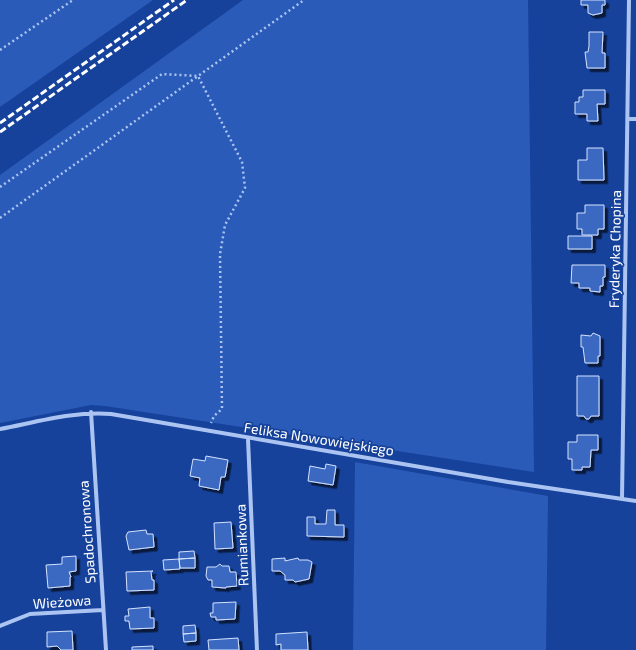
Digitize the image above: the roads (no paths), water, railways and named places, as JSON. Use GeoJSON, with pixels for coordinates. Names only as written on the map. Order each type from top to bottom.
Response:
{"type":"FeatureCollection","features":[{"type":"Feature","properties":{"kind":"street","name":"Fryderyka Chopina"},"geometry":{"type":"LineString","coordinates":[[622,499],[629,0]]}},
{"type":"Feature","properties":{"kind":"street"},"geometry":{"type":"LineString","coordinates":[[628,119],[636,119]]}},
{"type":"Feature","properties":{"kind":"street","name":"Feliksa Nowowiejskiego"},"geometry":{"type":"LineString","coordinates":[[0,429],[91,412],[111,414],[248,439],[636,501]]}},
{"type":"Feature","properties":{"kind":"street","name":"Spadochronowa"},"geometry":{"type":"LineString","coordinates":[[91,412],[106,650]]}},
{"type":"Feature","properties":{"kind":"street","name":"Rumiankowa"},"geometry":{"type":"LineString","coordinates":[[248,439],[257,650]]}},
{"type":"Feature","properties":{"kind":"street","name":"Wieżowa"},"geometry":{"type":"LineString","coordinates":[[0,626],[30,614],[103,610]]}},
{"type":"Feature","properties":{"kind":"railway"},"geometry":{"type":"LineString","coordinates":[[0,123],[174,0]]}},
{"type":"Feature","properties":{"kind":"railway"},"geometry":{"type":"LineString","coordinates":[[0,132],[187,0]]}}]}
